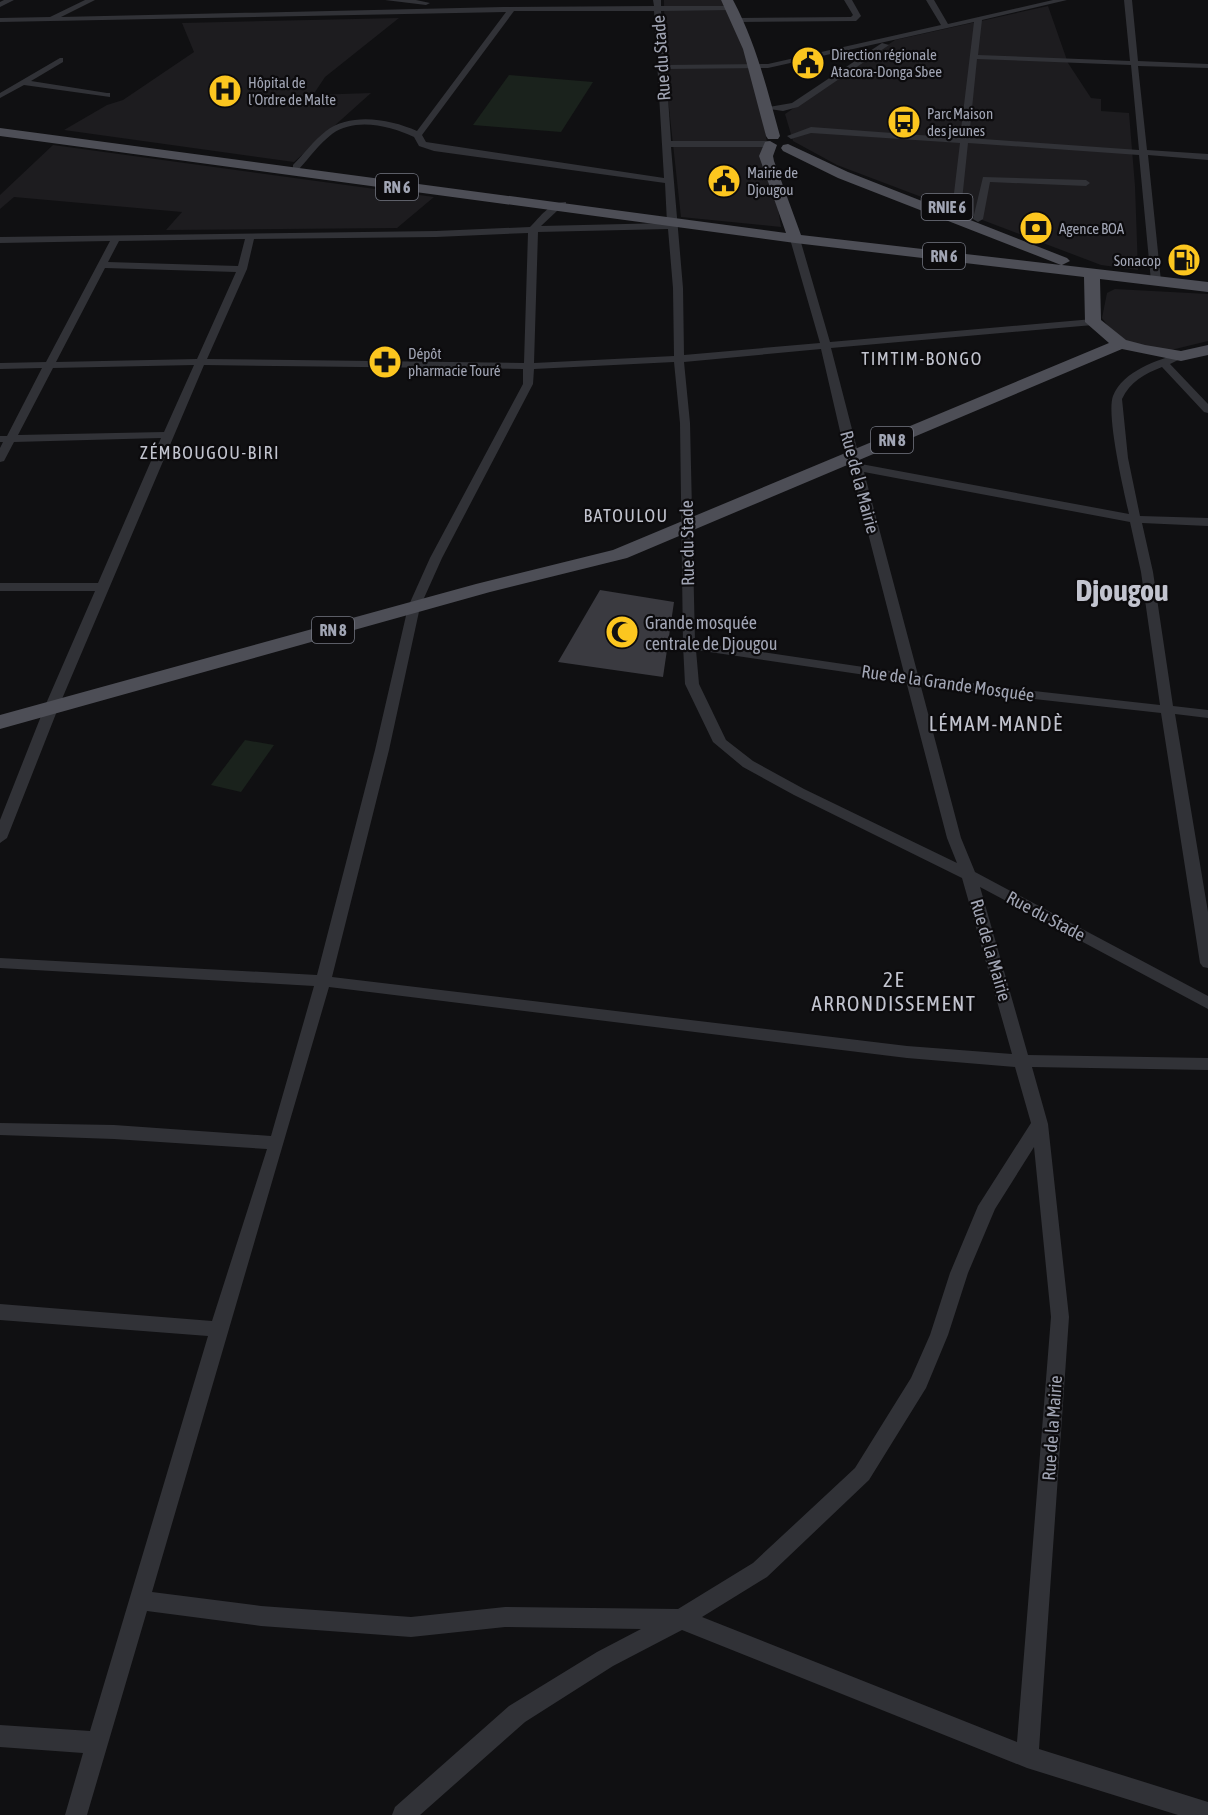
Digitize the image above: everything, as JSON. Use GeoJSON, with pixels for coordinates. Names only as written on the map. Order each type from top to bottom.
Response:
{"type":"FeatureCollection","features":[{"type":"Feature","properties":{"kind":"main road"},"geometry":{"type":"LineString","coordinates":[[729,4],[745,20],[770,71]]}},
{"type":"Feature","properties":{"kind":"main road"},"geometry":{"type":"LineString","coordinates":[[746,7],[745,20],[754,66],[767,108],[783,142]]}},
{"type":"Feature","properties":{"kind":"main road"},"geometry":{"type":"LineString","coordinates":[[781,103],[783,142]]}},
{"type":"Feature","properties":{"kind":"main road","name":"RN 6"},"geometry":{"type":"LineString","coordinates":[[0,126],[672,222],[1094,269]]}},
{"type":"Feature","properties":{"kind":"main road","name":"RN 6"},"geometry":{"type":"LineString","coordinates":[[0,132],[559,206]]}},
{"type":"Feature","properties":{"kind":"main road","name":"Rue de la Mairie"},"geometry":{"type":"LineString","coordinates":[[783,142],[781,159],[771,165],[793,236]]}},
{"type":"Feature","properties":{"kind":"main road","name":"RNIE 6"},"geometry":{"type":"LineString","coordinates":[[783,142],[818,165],[952,214],[1064,262],[1208,287]]}},
{"type":"Feature","properties":{"kind":"main road","name":"RNIE 6"},"geometry":{"type":"LineString","coordinates":[[952,214],[978,219],[1094,269]]}},
{"type":"Feature","properties":{"kind":"main road","name":"RN 6"},"geometry":{"type":"LineString","coordinates":[[793,236],[1064,262]]}},
{"type":"Feature","properties":{"kind":"main road"},"geometry":{"type":"LineString","coordinates":[[992,254],[1010,240]]}},
{"type":"Feature","properties":{"kind":"main road"},"geometry":{"type":"LineString","coordinates":[[1094,269],[1093,322],[1120,344],[1181,356],[1208,350]]}},
{"type":"Feature","properties":{"kind":"main road","name":"RNIE 6"},"geometry":{"type":"LineString","coordinates":[[1155,277],[1208,279]]}},
{"type":"Feature","properties":{"kind":"main road","name":"RN 8"},"geometry":{"type":"LineString","coordinates":[[0,722],[414,607],[621,554],[854,462],[1120,344]]}},
{"type":"Feature","properties":{"kind":"street"},"geometry":{"type":"LineString","coordinates":[[0,5],[10,0]]}},
{"type":"Feature","properties":{"kind":"street"},"geometry":{"type":"LineString","coordinates":[[48,19],[91,0]]}},
{"type":"Feature","properties":{"kind":"street"},"geometry":{"type":"LineString","coordinates":[[389,0],[511,10]]}},
{"type":"Feature","properties":{"kind":"street"},"geometry":{"type":"LineString","coordinates":[[745,20],[853,20],[857,15],[848,0]]}},
{"type":"Feature","properties":{"kind":"street"},"geometry":{"type":"LineString","coordinates":[[930,0],[946,27]]}},
{"type":"Feature","properties":{"kind":"street"},"geometry":{"type":"LineString","coordinates":[[662,67],[754,66],[770,71],[1063,0]]}},
{"type":"Feature","properties":{"kind":"street"},"geometry":{"type":"LineString","coordinates":[[1128,0],[1155,277]]}},
{"type":"Feature","properties":{"kind":"street"},"geometry":{"type":"LineString","coordinates":[[0,20],[729,4]]}},
{"type":"Feature","properties":{"kind":"street","name":"Rue du Stade"},"geometry":{"type":"LineString","coordinates":[[657,5],[678,288],[679,359],[685,423],[689,645],[692,684],[720,742],[748,765],[969,875],[1208,1003]]}},
{"type":"Feature","properties":{"kind":"street"},"geometry":{"type":"LineString","coordinates":[[418,135],[511,10]]}},
{"type":"Feature","properties":{"kind":"street"},"geometry":{"type":"LineString","coordinates":[[952,214],[978,20]]}},
{"type":"Feature","properties":{"kind":"street"},"geometry":{"type":"LineString","coordinates":[[767,108],[806,98],[892,40]]}},
{"type":"Feature","properties":{"kind":"street"},"geometry":{"type":"LineString","coordinates":[[973,57],[1208,66]]}},
{"type":"Feature","properties":{"kind":"street"},"geometry":{"type":"LineString","coordinates":[[0,96],[60,60]]}},
{"type":"Feature","properties":{"kind":"street"},"geometry":{"type":"LineString","coordinates":[[21,82],[107,95]]}},
{"type":"Feature","properties":{"kind":"street"},"geometry":{"type":"LineString","coordinates":[[296,167],[331,132],[343,125],[387,124],[418,135],[422,144],[434,148],[670,181]]}},
{"type":"Feature","properties":{"kind":"street"},"geometry":{"type":"LineString","coordinates":[[668,144],[783,142],[845,134],[1208,157]]}},
{"type":"Feature","properties":{"kind":"street"},"geometry":{"type":"LineString","coordinates":[[978,219],[986,179],[1086,183]]}},
{"type":"Feature","properties":{"kind":"street"},"geometry":{"type":"LineString","coordinates":[[76,1815],[219,1329],[277,1143],[382,750],[414,607],[436,558],[528,384],[533,229],[559,206]]}},
{"type":"Feature","properties":{"kind":"street"},"geometry":{"type":"LineString","coordinates":[[0,240],[436,234],[672,222]]}},
{"type":"Feature","properties":{"kind":"street","name":"Rue de la Mairie"},"geometry":{"type":"LineString","coordinates":[[793,236],[825,344],[954,838],[969,875],[1040,1124],[1060,1317],[1027,1757]]}},
{"type":"Feature","properties":{"kind":"street"},"geometry":{"type":"LineString","coordinates":[[0,838],[52,706],[242,269],[250,237]]}},
{"type":"Feature","properties":{"kind":"street"},"geometry":{"type":"LineString","coordinates":[[0,459],[6,439],[116,238]]}},
{"type":"Feature","properties":{"kind":"street"},"geometry":{"type":"LineString","coordinates":[[103,265],[242,269]]}},
{"type":"Feature","properties":{"kind":"street"},"geometry":{"type":"LineString","coordinates":[[0,366],[202,362],[529,366],[679,359],[825,344],[1093,322]]}},
{"type":"Feature","properties":{"kind":"street"},"geometry":{"type":"LineString","coordinates":[[1181,356],[1144,370],[1120,390],[1118,399],[1122,458],[1147,572],[1157,650],[1208,963]]}},
{"type":"Feature","properties":{"kind":"street"},"geometry":{"type":"LineString","coordinates":[[1164,363],[1208,410]]}},
{"type":"Feature","properties":{"kind":"street"},"geometry":{"type":"LineString","coordinates":[[6,439],[168,435]]}},
{"type":"Feature","properties":{"kind":"street"},"geometry":{"type":"LineString","coordinates":[[854,462],[1134,519],[1208,522]]}},
{"type":"Feature","properties":{"kind":"street"},"geometry":{"type":"LineString","coordinates":[[0,588],[105,588]]}},
{"type":"Feature","properties":{"kind":"street","name":"Rue de la Grande Mosquée"},"geometry":{"type":"LineString","coordinates":[[689,645],[999,691],[1208,714]]}},
{"type":"Feature","properties":{"kind":"street"},"geometry":{"type":"LineString","coordinates":[[0,963],[322,981],[907,1052],[1021,1061],[1208,1064]]}},
{"type":"Feature","properties":{"kind":"street"},"geometry":{"type":"LineString","coordinates":[[403,1815],[517,1714],[595,1665],[681,1619],[760,1570],[861,1474],[919,1382],[939,1335],[958,1273],[987,1206],[1040,1124]]}},
{"type":"Feature","properties":{"kind":"street"},"geometry":{"type":"LineString","coordinates":[[0,1129],[114,1132],[277,1143]]}},
{"type":"Feature","properties":{"kind":"street"},"geometry":{"type":"LineString","coordinates":[[0,1312],[219,1329]]}},
{"type":"Feature","properties":{"kind":"street"},"geometry":{"type":"LineString","coordinates":[[141,1600],[261,1616],[411,1627],[505,1617],[681,1619],[1027,1757],[1208,1813]]}},
{"type":"Feature","properties":{"kind":"street"},"geometry":{"type":"LineString","coordinates":[[0,1736],[97,1743]]}},
{"type":"Feature","properties":{"kind":"shaded area"},"geometry":{"type":"Polygon","coordinates":[[[664,0],[721,0],[755,70],[781,227],[681,217],[665,71],[664,0]]]}},
{"type":"Feature","properties":{"kind":"shaded area"},"geometry":{"type":"Polygon","coordinates":[[[1048,6],[1068,63],[1091,98],[1101,99],[1101,111],[1129,113],[1135,186],[1138,270],[1101,265],[837,165],[793,141],[785,114],[895,40],[1048,6]]]}},
{"type":"Feature","properties":{"kind":"shaded area","name":"Hôpital de l'Ordre de Malte"},"geometry":{"type":"Polygon","coordinates":[[[399,18],[325,77],[313,95],[371,93],[294,162],[64,130],[107,105],[123,100],[194,52],[182,23],[399,18]]]}},
{"type":"Feature","properties":{"kind":"shaded area"},"geometry":{"type":"Polygon","coordinates":[[[509,75],[593,82],[561,132],[473,125],[509,75]]]}},
{"type":"Feature","properties":{"kind":"shaded area"},"geometry":{"type":"Polygon","coordinates":[[[53,145],[434,197],[397,228],[166,230],[182,212],[14,197],[0,209],[0,195],[53,145]]]}},
{"type":"Feature","properties":{"kind":"shaded area"},"geometry":{"type":"Polygon","coordinates":[[[1115,289],[1208,294],[1208,341],[1167,351],[1128,342],[1111,330],[1102,318],[1107,293],[1115,289]]]}},
{"type":"Feature","properties":{"kind":"shaded area"},"geometry":{"type":"Polygon","coordinates":[[[245,740],[274,745],[241,792],[211,785],[245,740]]]}},
{"type":"Feature","properties":{"kind":"building","name":"Grande mosquée centrale de Djougou"},"geometry":{"type":"Polygon","coordinates":[[[600,590],[674,602],[663,677],[558,662],[600,590]]]}},
{"type":"Feature","properties":{"kind":"place","name":"Direction régionale Atacora-Donga Sbee"},"geometry":{"type":"Point","coordinates":[808,63]}},
{"type":"Feature","properties":{"kind":"place","name":"Hôpital de l'Ordre de Malte"},"geometry":{"type":"Point","coordinates":[225,91]}},
{"type":"Feature","properties":{"kind":"place","name":"Parc Maison des jeunes"},"geometry":{"type":"Point","coordinates":[904,122]}},
{"type":"Feature","properties":{"kind":"place","name":"Mairie de Djougou"},"geometry":{"type":"Point","coordinates":[724,181]}},
{"type":"Feature","properties":{"kind":"place","name":"Agence BOA"},"geometry":{"type":"Point","coordinates":[1036,228]}},
{"type":"Feature","properties":{"kind":"place","name":"Sonacop"},"geometry":{"type":"Point","coordinates":[1184,260]}},
{"type":"Feature","properties":{"kind":"place","name":"Dépôt pharmacie Touré"},"geometry":{"type":"Point","coordinates":[385,362]}},
{"type":"Feature","properties":{"kind":"place","name":"Grande mosquée centrale de Djougou"},"geometry":{"type":"Point","coordinates":[622,632]}},
{"type":"Feature","properties":{"kind":"district","name":"TIMTIM-BONGO"},"geometry":{"type":"Point","coordinates":[922,358]}},
{"type":"Feature","properties":{"kind":"district","name":"ZÉMBOUGOU-BIRI"},"geometry":{"type":"Point","coordinates":[210,452]}},
{"type":"Feature","properties":{"kind":"district","name":"BATOULOU"},"geometry":{"type":"Point","coordinates":[626,515]}},
{"type":"Feature","properties":{"kind":"district","name":"Djougou"},"geometry":{"type":"Point","coordinates":[1122,590]}},
{"type":"Feature","properties":{"kind":"district","name":"LÉMAM-MANDÈ"},"geometry":{"type":"Point","coordinates":[996,723]}},
{"type":"Feature","properties":{"kind":"district","name":"2E ARRONDISSEMENT"},"geometry":{"type":"Point","coordinates":[894,991]}}]}
